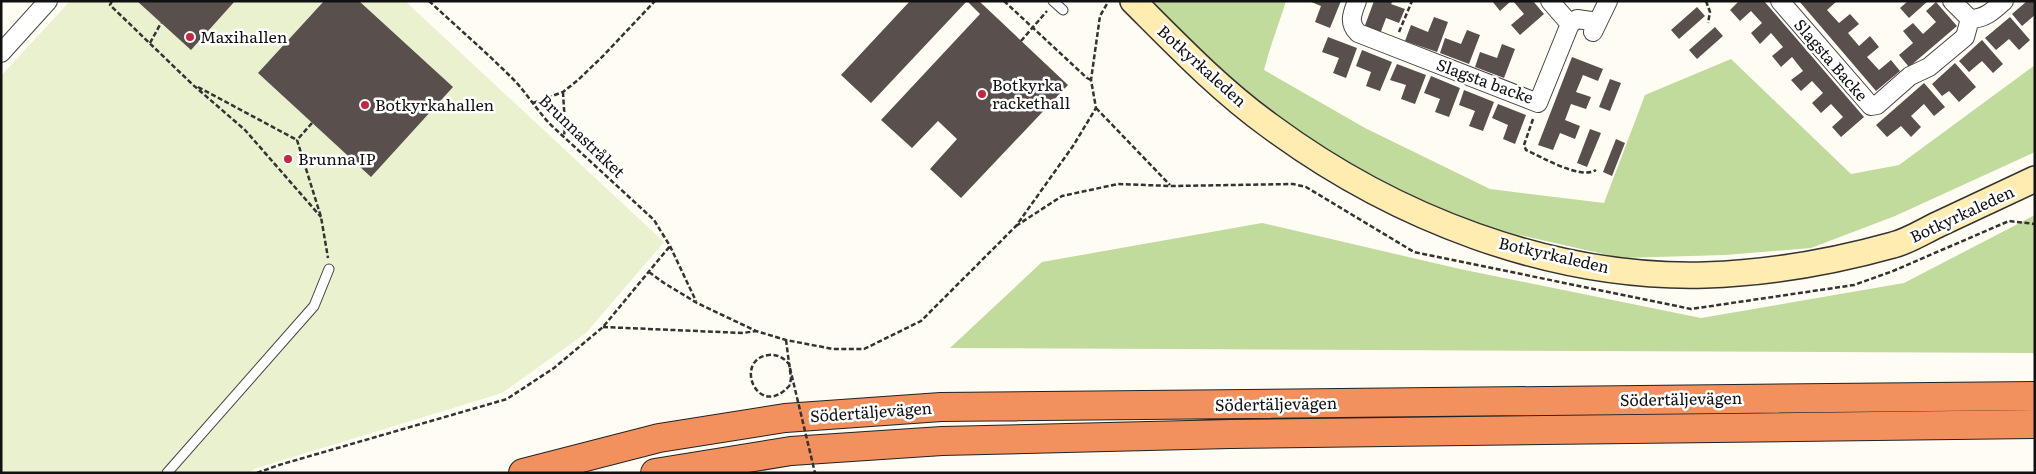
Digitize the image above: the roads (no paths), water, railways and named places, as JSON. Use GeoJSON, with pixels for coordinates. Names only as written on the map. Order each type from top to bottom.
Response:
{"type":"FeatureCollection","features":[{"type":"Feature","properties":{"kind":"highway","name":"Södertäljevägen"},"geometry":{"type":"LineString","coordinates":[[523,473],[658,438],[775,419],[941,408],[2035,396]]}},
{"type":"Feature","properties":{"kind":"highway","name":"Södertäljevägen"},"geometry":{"type":"LineString","coordinates":[[655,473],[791,451],[942,441],[1230,434],[2035,424]]}},
{"type":"Feature","properties":{"kind":"main road","name":"Botkyrkaleden"},"geometry":{"type":"LineString","coordinates":[[1132,1],[1201,68],[1261,119],[1330,167],[1398,204],[1468,233],[1520,250],[1568,261],[1623,270],[1704,275],[1812,264],[1896,244],[2035,179]]}},
{"type":"Feature","properties":{"kind":"street","name":"Slagsta backe"},"geometry":{"type":"LineString","coordinates":[[1357,1],[1351,15],[1354,29],[1358,33],[1538,103],[1570,24]]}},
{"type":"Feature","properties":{"kind":"street"},"geometry":{"type":"LineString","coordinates":[[1550,1],[1570,24],[1577,18],[1595,27],[1608,1]]}},
{"type":"Feature","properties":{"kind":"street","name":"Slagsta Backe"},"geometry":{"type":"LineString","coordinates":[[1780,1],[1871,106],[1877,105],[1910,76],[1929,67],[1965,37],[1970,19]]}},
{"type":"Feature","properties":{"kind":"street"},"geometry":{"type":"LineString","coordinates":[[1952,1],[1970,19],[1978,19],[1989,14],[2004,1]]}},
{"type":"Feature","properties":{"kind":"street"},"geometry":{"type":"LineString","coordinates":[[1,52],[43,3]]}},
{"type":"Feature","properties":{"kind":"lane"},"geometry":{"type":"LineString","coordinates":[[1054,2],[1063,10]]}},
{"type":"Feature","properties":{"kind":"lane"},"geometry":{"type":"LineString","coordinates":[[167,473],[314,306],[330,269]]}},
{"type":"Feature","properties":{"kind":"place","name":"Maxihallen"},"geometry":{"type":"Point","coordinates":[190,37]}},
{"type":"Feature","properties":{"kind":"place","name":"Botkyrka rackethall"},"geometry":{"type":"Point","coordinates":[982,94]}},
{"type":"Feature","properties":{"kind":"place","name":"Botkyrkahallen"},"geometry":{"type":"Point","coordinates":[365,105]}},
{"type":"Feature","properties":{"kind":"place","name":"Brunna IP"},"geometry":{"type":"Point","coordinates":[288,159]}}]}
